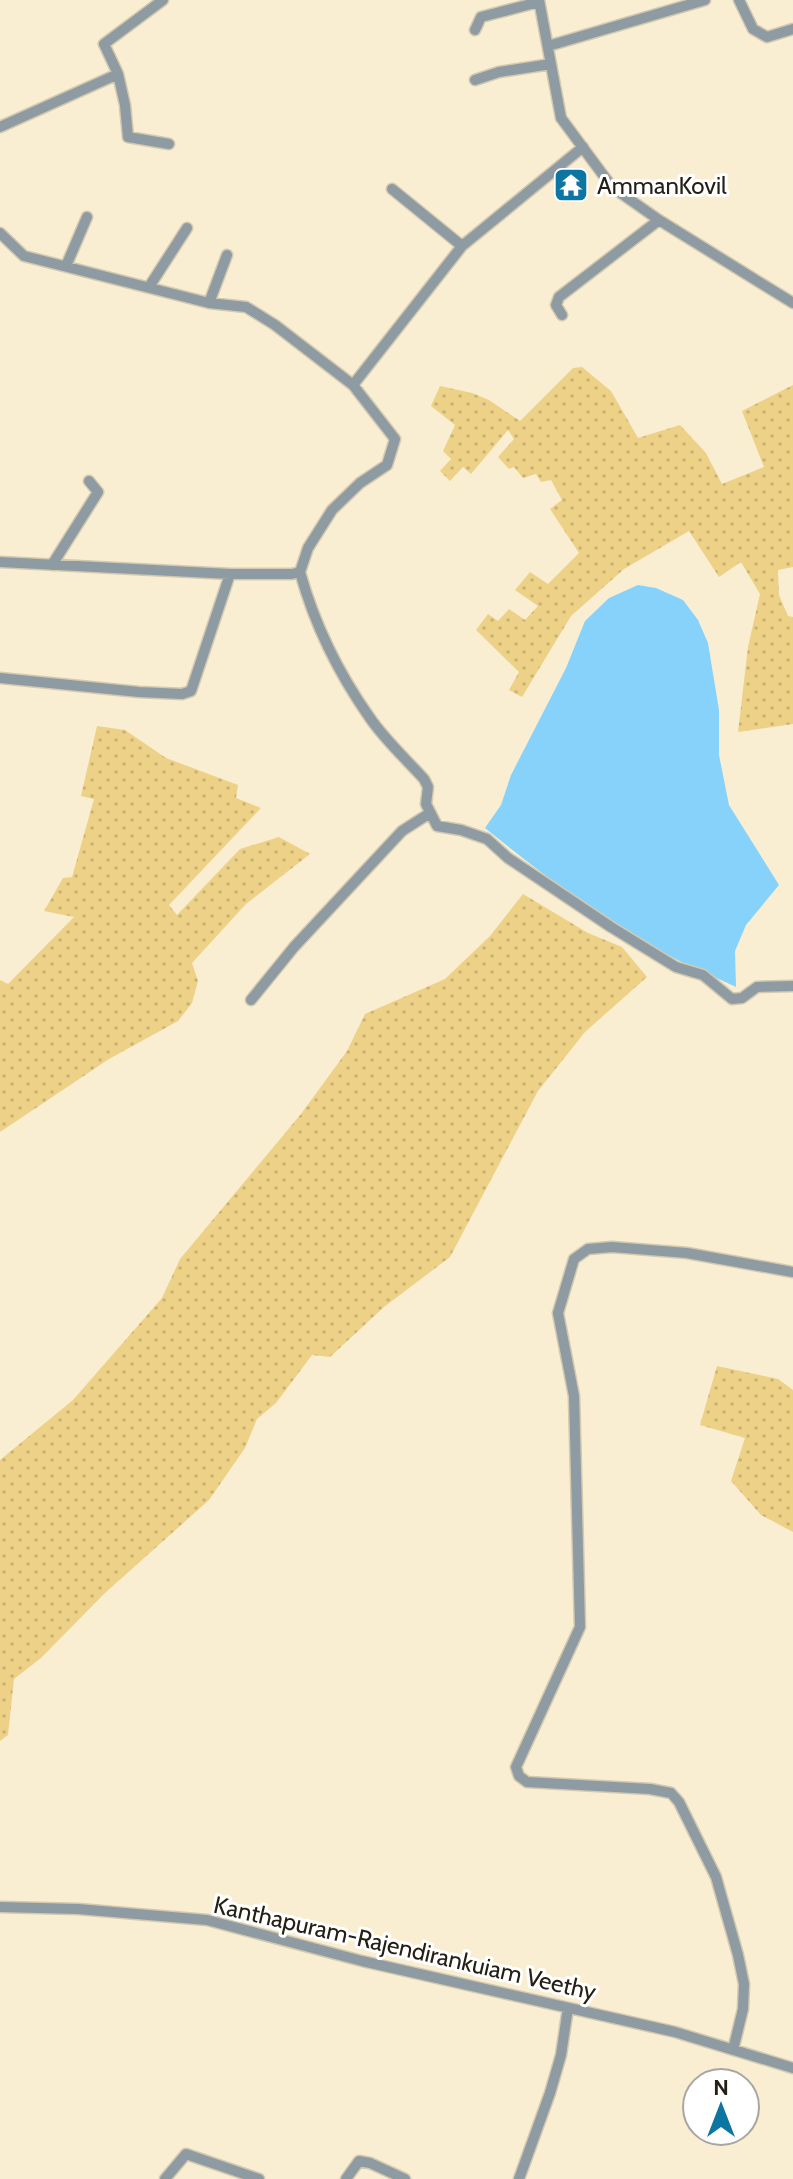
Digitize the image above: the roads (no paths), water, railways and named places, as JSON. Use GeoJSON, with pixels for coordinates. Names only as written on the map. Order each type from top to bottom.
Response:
{"type":"FeatureCollection","features":[{"type":"Feature","properties":{"kind":"street"},"geometry":{"type":"LineString","coordinates":[[163,0],[104,44],[118,74],[128,137],[169,144]]}},
{"type":"Feature","properties":{"kind":"street"},"geometry":{"type":"LineString","coordinates":[[548,46],[705,0]]}},
{"type":"Feature","properties":{"kind":"street"},"geometry":{"type":"LineString","coordinates":[[739,0],[753,29],[767,37],[793,29]]}},
{"type":"Feature","properties":{"kind":"street"},"geometry":{"type":"LineString","coordinates":[[475,30],[481,17],[539,1],[561,118],[612,187],[659,220],[793,303]]}},
{"type":"Feature","properties":{"kind":"street"},"geometry":{"type":"LineString","coordinates":[[475,80],[499,72],[551,64]]}},
{"type":"Feature","properties":{"kind":"street"},"geometry":{"type":"LineString","coordinates":[[0,127],[118,74]]}},
{"type":"Feature","properties":{"kind":"street"},"geometry":{"type":"LineString","coordinates":[[353,385],[462,246],[583,147]]}},
{"type":"Feature","properties":{"kind":"street"},"geometry":{"type":"LineString","coordinates":[[392,189],[462,246]]}},
{"type":"Feature","properties":{"kind":"street"},"geometry":{"type":"LineString","coordinates":[[66,266],[87,217]]}},
{"type":"Feature","properties":{"kind":"street"},"geometry":{"type":"LineString","coordinates":[[562,315],[556,305],[559,297],[659,220]]}},
{"type":"Feature","properties":{"kind":"street"},"geometry":{"type":"LineString","coordinates":[[149,287],[187,228]]}},
{"type":"Feature","properties":{"kind":"street"},"geometry":{"type":"LineString","coordinates":[[0,233],[24,256],[209,303],[246,307],[275,325],[353,385],[395,439],[387,465],[360,483],[332,510],[308,548],[300,572],[308,602],[335,661],[371,720],[424,779],[428,787],[426,804],[437,826],[487,839],[508,858],[611,927],[676,967],[703,975],[732,999],[742,998],[757,987],[793,986]]}},
{"type":"Feature","properties":{"kind":"street"},"geometry":{"type":"LineString","coordinates":[[209,303],[227,255]]}},
{"type":"Feature","properties":{"kind":"street"},"geometry":{"type":"LineString","coordinates":[[52,565],[98,492],[89,481]]}},
{"type":"Feature","properties":{"kind":"street"},"geometry":{"type":"LineString","coordinates":[[0,574],[1,562],[230,574],[300,572]]}},
{"type":"Feature","properties":{"kind":"street"},"geometry":{"type":"LineString","coordinates":[[0,678],[139,692],[182,694],[191,691],[230,574]]}},
{"type":"Feature","properties":{"kind":"street"},"geometry":{"type":"LineString","coordinates":[[251,1000],[294,947],[402,831],[430,813]]}},
{"type":"Feature","properties":{"kind":"street"},"geometry":{"type":"LineString","coordinates":[[733,2050],[743,2009],[744,1984],[738,1955],[716,1877],[679,1802],[671,1793],[650,1789],[527,1782],[519,1776],[516,1767],[580,1627],[574,1396],[558,1313],[574,1259],[588,1249],[612,1247],[687,1253],[793,1272]]}},
{"type":"Feature","properties":{"kind":"street","name":"Kanthapuram-Rajendirankuiam Veethy"},"geometry":{"type":"LineString","coordinates":[[0,1907],[78,1909],[207,1920],[362,1961],[675,2032],[793,2068]]}},
{"type":"Feature","properties":{"kind":"street"},"geometry":{"type":"LineString","coordinates":[[519,2179],[558,2068],[568,2008]]}},
{"type":"Feature","properties":{"kind":"street"},"geometry":{"type":"LineString","coordinates":[[165,2179],[186,2154],[259,2179]]}},
{"type":"Feature","properties":{"kind":"street"},"geometry":{"type":"LineString","coordinates":[[346,2179],[359,2161],[405,2179]]}},
{"type":"Feature","properties":{"kind":"water"},"geometry":{"type":"Polygon","coordinates":[[[638,585],[656,588],[683,600],[698,620],[708,643],[719,710],[719,755],[729,805],[779,885],[746,925],[735,951],[736,987],[676,959],[620,927],[551,880],[485,828],[501,805],[511,775],[566,668],[585,621],[609,598],[638,585]]]}},
{"type":"Feature","properties":{"kind":"place","name":"AmmanKovil"},"geometry":{"type":"Point","coordinates":[571,185]}}]}
